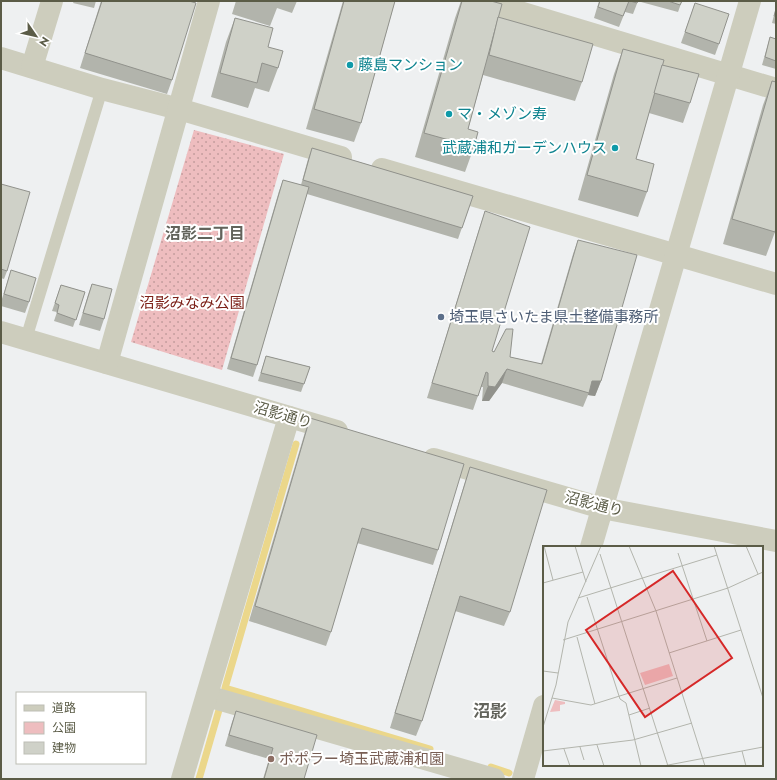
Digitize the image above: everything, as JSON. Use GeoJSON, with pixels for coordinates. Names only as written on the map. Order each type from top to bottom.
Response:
{"type":"FeatureCollection","features":[{"type":"Feature","properties":{"kind":"street"},"geometry":{"type":"LineString","coordinates":[[32,67],[52,1]]}},
{"type":"Feature","properties":{"kind":"street"},"geometry":{"type":"LineString","coordinates":[[107,362],[209,1]]}},
{"type":"Feature","properties":{"kind":"street"},"geometry":{"type":"LineString","coordinates":[[483,1],[728,76],[776,89]]}},
{"type":"Feature","properties":{"kind":"street"},"geometry":{"type":"LineString","coordinates":[[591,546],[750,1]]}},
{"type":"Feature","properties":{"kind":"street"},"geometry":{"type":"LineString","coordinates":[[1,58],[102,89],[179,109],[776,284]]}},
{"type":"Feature","properties":{"kind":"street","name":"沼影通り"},"geometry":{"type":"LineString","coordinates":[[1,332],[358,437]]}},
{"type":"Feature","properties":{"kind":"street"},"geometry":{"type":"LineString","coordinates":[[182,779],[289,417]]}},
{"type":"Feature","properties":{"kind":"street","name":"沼影通り"},"geometry":{"type":"LineString","coordinates":[[411,453],[602,508],[776,541]]}},
{"type":"Feature","properties":{"kind":"street"},"geometry":{"type":"LineString","coordinates":[[207,696],[494,779]]}},
{"type":"Feature","properties":{"kind":"street"},"geometry":{"type":"LineString","coordinates":[[523,779],[543,709]]}},
{"type":"Feature","properties":{"kind":"lane"},"geometry":{"type":"LineString","coordinates":[[26,339],[102,89]]}},
{"type":"Feature","properties":{"kind":"green space","name":"沼影みなみ公園"},"geometry":{"type":"Polygon","coordinates":[[[194,130],[284,154],[222,370],[131,342],[194,130]]]}},
{"type":"Feature","properties":{"kind":"building"},"geometry":{"type":"Polygon","coordinates":[[[102,1],[189,1],[196,3],[172,80],[85,53],[102,1]]]}},
{"type":"Feature","properties":{"kind":"building","name":"藤島マンション"},"geometry":{"type":"Polygon","coordinates":[[[344,1],[395,1],[361,123],[314,109],[344,1]]]}},
{"type":"Feature","properties":{"kind":"building","name":"マ・メゾン寿"},"geometry":{"type":"Polygon","coordinates":[[[462,1],[491,1],[502,4],[468,129],[478,132],[474,147],[424,133],[462,1]]]}},
{"type":"Feature","properties":{"kind":"building"},"geometry":{"type":"Polygon","coordinates":[[[600,1],[629,1],[623,16],[598,7],[600,1]]]}},
{"type":"Feature","properties":{"kind":"building"},"geometry":{"type":"Polygon","coordinates":[[[668,1],[682,1],[680,5],[668,1]]]}},
{"type":"Feature","properties":{"kind":"building"},"geometry":{"type":"Polygon","coordinates":[[[695,3],[729,14],[719,44],[685,32],[695,3]]]}},
{"type":"Feature","properties":{"kind":"building"},"geometry":{"type":"Polygon","coordinates":[[[498,17],[593,44],[582,82],[489,55],[498,17]]]}},
{"type":"Feature","properties":{"kind":"building"},"geometry":{"type":"Polygon","coordinates":[[[235,18],[273,28],[268,47],[283,51],[278,68],[262,63],[257,83],[220,73],[235,18]]]}},
{"type":"Feature","properties":{"kind":"building"},"geometry":{"type":"Polygon","coordinates":[[[770,37],[776,39],[776,61],[765,57],[770,37]]]}},
{"type":"Feature","properties":{"kind":"building","name":"武蔵浦和ガーデンハウス"},"geometry":{"type":"Polygon","coordinates":[[[623,49],[664,60],[636,159],[654,164],[647,192],[587,175],[623,49]]]}},
{"type":"Feature","properties":{"kind":"building"},"geometry":{"type":"Polygon","coordinates":[[[662,65],[699,74],[690,103],[654,93],[662,65]]]}},
{"type":"Feature","properties":{"kind":"building"},"geometry":{"type":"Polygon","coordinates":[[[772,81],[776,82],[775,232],[732,219],[772,81]]]}},
{"type":"Feature","properties":{"kind":"building"},"geometry":{"type":"Polygon","coordinates":[[[312,148],[473,196],[462,228],[303,180],[312,148]]]}},
{"type":"Feature","properties":{"kind":"building"},"geometry":{"type":"Polygon","coordinates":[[[283,180],[309,187],[257,365],[231,358],[283,180]]]}},
{"type":"Feature","properties":{"kind":"building"},"geometry":{"type":"Polygon","coordinates":[[[1,184],[30,192],[7,271],[1,269],[1,184]]]}},
{"type":"Feature","properties":{"kind":"building"},"geometry":{"type":"Polygon","coordinates":[[[485,211],[530,227],[492,351],[494,352],[506,329],[513,329],[510,357],[542,364],[578,240],[637,255],[601,381],[592,381],[589,393],[507,369],[495,387],[488,386],[488,373],[486,372],[478,396],[432,383],[485,211]]]}},
{"type":"Feature","properties":{"kind":"building"},"geometry":{"type":"Polygon","coordinates":[[[11,270],[36,278],[29,302],[4,294],[11,270]]]}},
{"type":"Feature","properties":{"kind":"building"},"geometry":{"type":"Polygon","coordinates":[[[92,284],[112,289],[104,319],[83,313],[92,284]]]}},
{"type":"Feature","properties":{"kind":"building"},"geometry":{"type":"Polygon","coordinates":[[[61,285],[85,292],[76,320],[57,313],[59,305],[55,303],[61,285]]]}},
{"type":"Feature","properties":{"kind":"building"},"geometry":{"type":"Polygon","coordinates":[[[266,356],[310,367],[304,384],[261,373],[266,356]]]}},
{"type":"Feature","properties":{"kind":"building"},"geometry":{"type":"Polygon","coordinates":[[[310,418],[464,464],[438,550],[362,528],[331,632],[255,606],[310,418]]]}},
{"type":"Feature","properties":{"kind":"building"},"geometry":{"type":"Polygon","coordinates":[[[470,467],[547,490],[510,612],[460,596],[422,721],[395,713],[470,467]]]}},
{"type":"Feature","properties":{"kind":"building"},"geometry":{"type":"Polygon","coordinates":[[[236,711],[317,735],[304,779],[264,779],[273,748],[229,735],[236,711]]]}},
{"type":"Feature","properties":{"kind":"waterway"},"geometry":{"type":"LineString","coordinates":[[296,444],[225,688],[430,749]]}},
{"type":"Feature","properties":{"kind":"waterway"},"geometry":{"type":"LineString","coordinates":[[199,779],[219,710]]}},
{"type":"Feature","properties":{"kind":"waterway"},"geometry":{"type":"LineString","coordinates":[[491,767],[509,773]]}},
{"type":"Feature","properties":{"kind":"place","name":"藤島マンション"},"geometry":{"type":"Point","coordinates":[350,65]}},
{"type":"Feature","properties":{"kind":"place","name":"マ・メゾン寿"},"geometry":{"type":"Point","coordinates":[449,114]}},
{"type":"Feature","properties":{"kind":"place","name":"武蔵浦和ガーデンハウス"},"geometry":{"type":"Point","coordinates":[615,148]}},
{"type":"Feature","properties":{"kind":"place","name":"埼玉県さいたま県土整備事務所"},"geometry":{"type":"Point","coordinates":[441,317]}},
{"type":"Feature","properties":{"kind":"place","name":"ポポラー埼玉武蔵浦和園"},"geometry":{"type":"Point","coordinates":[271,759]}},
{"type":"Feature","properties":{"kind":"district","name":"沼影二丁目"},"geometry":{"type":"Point","coordinates":[205,233]}},
{"type":"Feature","properties":{"kind":"district","name":"沼影"},"geometry":{"type":"Point","coordinates":[490,711]}}]}
